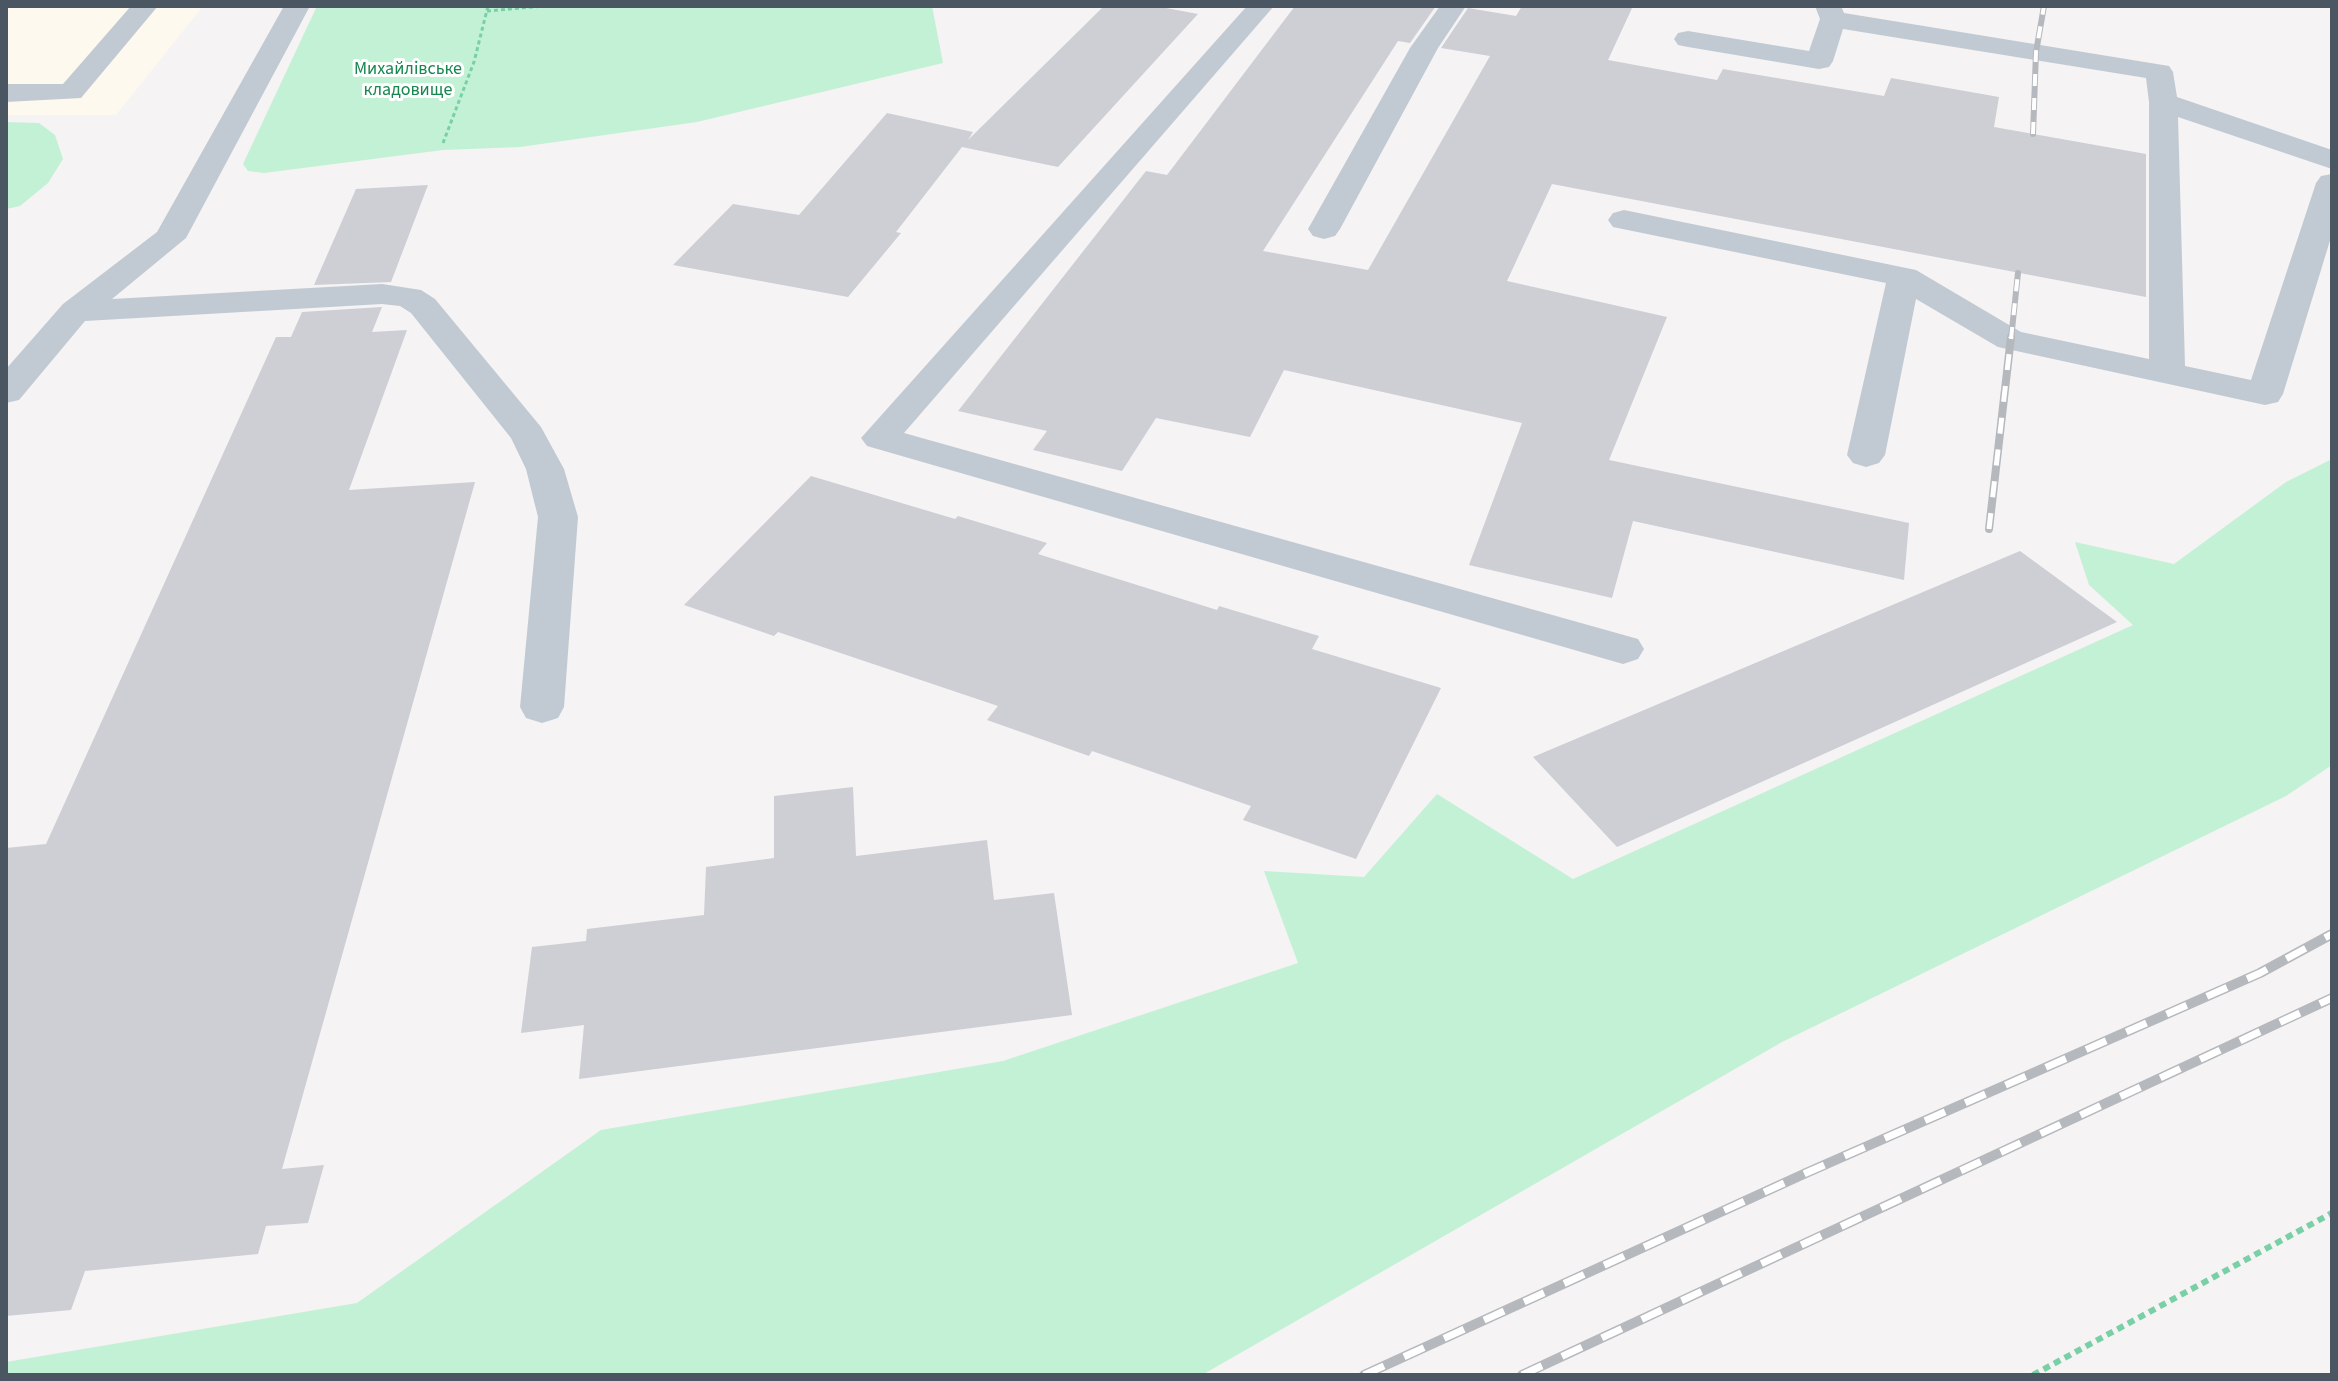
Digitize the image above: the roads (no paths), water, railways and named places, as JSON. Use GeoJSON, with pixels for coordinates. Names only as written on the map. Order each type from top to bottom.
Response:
{"type":"FeatureCollection","features":[{"type":"Feature","properties":{"kind":"street"},"geometry":{"type":"LineString","coordinates":[[6,93],[71,92],[145,6]]}},
{"type":"Feature","properties":{"kind":"street"},"geometry":{"type":"LineString","coordinates":[[6,392],[75,311],[170,238],[297,6]]}},
{"type":"Feature","properties":{"kind":"street"},"geometry":{"type":"LineString","coordinates":[[1261,6],[880,438],[1623,649]]}},
{"type":"Feature","properties":{"kind":"street"},"geometry":{"type":"LineString","coordinates":[[1324,229],[1424,48],[1453,6]]}},
{"type":"Feature","properties":{"kind":"street"},"geometry":{"type":"LineString","coordinates":[[1688,39],[1819,61],[1831,13],[2159,72],[2163,102],[2167,374]]}},
{"type":"Feature","properties":{"kind":"street"},"geometry":{"type":"LineString","coordinates":[[2163,102],[2332,160]]}},
{"type":"Feature","properties":{"kind":"street"},"geometry":{"type":"LineString","coordinates":[[1624,220],[1904,277],[2010,340],[2265,394],[2332,183]]}},
{"type":"Feature","properties":{"kind":"street"},"geometry":{"type":"LineString","coordinates":[[1866,455],[1904,277]]}},
{"type":"Feature","properties":{"kind":"street"},"geometry":{"type":"LineString","coordinates":[[75,311],[382,294],[409,297],[423,306],[528,435],[545,469],[558,517],[542,707]]}},
{"type":"Feature","properties":{"kind":"railway"},"geometry":{"type":"LineString","coordinates":[[2033,134],[2036,52],[2044,6]]}},
{"type":"Feature","properties":{"kind":"railway"},"geometry":{"type":"LineString","coordinates":[[2011,339],[2018,273]]}},
{"type":"Feature","properties":{"kind":"railway"},"geometry":{"type":"LineString","coordinates":[[1989,529],[2011,337]]}},
{"type":"Feature","properties":{"kind":"railway"},"geometry":{"type":"LineString","coordinates":[[1364,1375],[1806,1173],[2260,973],[2332,934]]}},
{"type":"Feature","properties":{"kind":"railway"},"geometry":{"type":"LineString","coordinates":[[1522,1375],[2332,998]]}},
{"type":"Feature","properties":{"kind":"park label","name":"Михайлівське кладовище"},"geometry":{"type":"Point","coordinates":[408,80]}}]}
